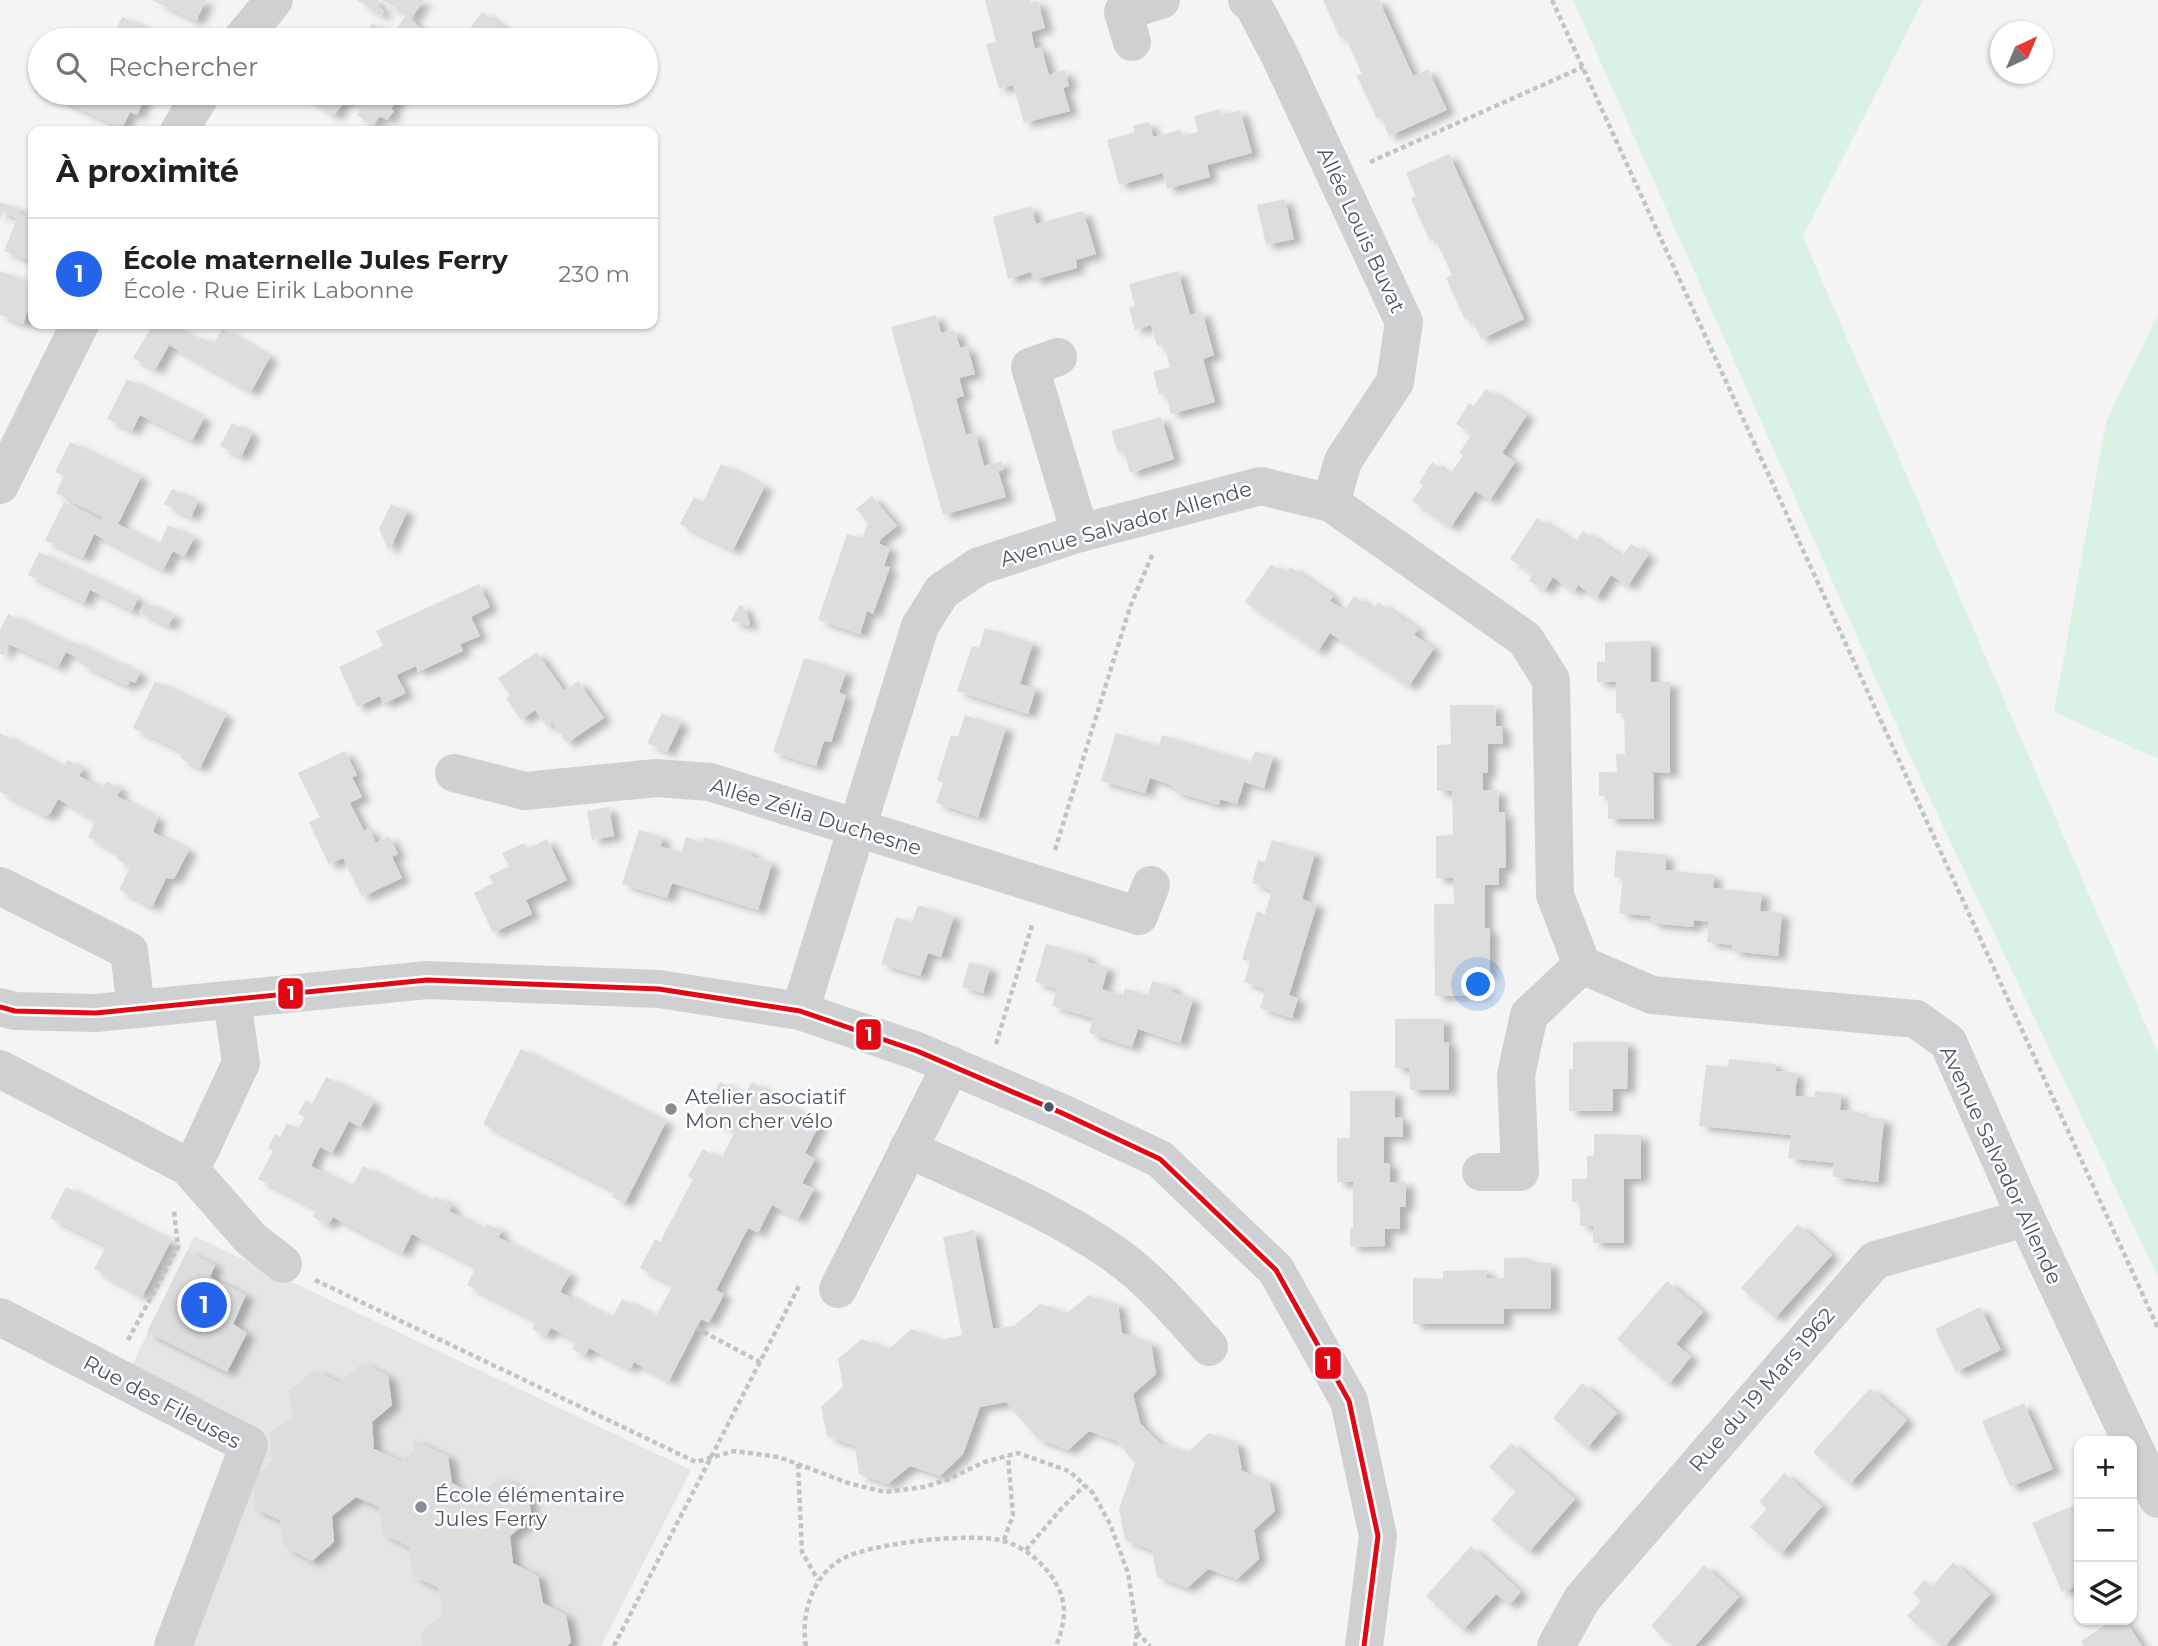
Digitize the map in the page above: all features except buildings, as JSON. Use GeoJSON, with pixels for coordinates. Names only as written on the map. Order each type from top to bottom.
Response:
{"type":"FeatureCollection","features":[{"type":"Feature","properties":{"kind":"street"},"geometry":{"type":"LineString","coordinates":[[251,28],[274,0]]}},
{"type":"Feature","properties":{"kind":"street"},"geometry":{"type":"LineString","coordinates":[[1132,42],[1123,12],[1161,0]]}},
{"type":"Feature","properties":{"kind":"street","name":"Allée Louis Buvat"},"geometry":{"type":"LineString","coordinates":[[1247,0],[1251,1],[1279,54],[1404,322],[1395,382],[1343,461],[1331,503]]}},
{"type":"Feature","properties":{"kind":"street"},"geometry":{"type":"LineString","coordinates":[[182,126],[195,105]]}},
{"type":"Feature","properties":{"kind":"street"},"geometry":{"type":"LineString","coordinates":[[0,485],[78,329]]}},
{"type":"Feature","properties":{"kind":"street"},"geometry":{"type":"LineString","coordinates":[[1058,357],[1030,368],[1080,533]]}},
{"type":"Feature","properties":{"kind":"street","name":"Avenue Salvador Allende"},"geometry":{"type":"LineString","coordinates":[[800,1011],[920,626],[942,591],[979,566],[1080,533],[1261,486],[1331,503],[1525,639],[1550,680],[1555,895],[1582,965],[1652,995],[1916,1019],[1948,1042],[2026,1218],[2128,1436]]}},
{"type":"Feature","properties":{"kind":"street","name":"Allée Zélia Duchesne"},"geometry":{"type":"LineString","coordinates":[[454,773],[525,791],[656,778],[710,782],[1139,916],[1151,885]]}},
{"type":"Feature","properties":{"kind":"street"},"geometry":{"type":"LineString","coordinates":[[0,886],[129,951],[136,1009]]}},
{"type":"Feature","properties":{"kind":"street"},"geometry":{"type":"LineString","coordinates":[[1481,1172],[1520,1172],[1516,1076],[1529,1015],[1582,965]]}},
{"type":"Feature","properties":{"kind":"street"},"geometry":{"type":"LineString","coordinates":[[0,1007],[15,1011],[96,1013],[427,980],[659,989],[800,1011],[918,1051],[1160,1159],[1276,1270],[1349,1401],[1378,1536],[1364,1646]]}},
{"type":"Feature","properties":{"kind":"street"},"geometry":{"type":"LineString","coordinates":[[188,1167],[199,1153],[241,1063],[232,1000]]}},
{"type":"Feature","properties":{"kind":"street"},"geometry":{"type":"LineString","coordinates":[[821,1282],[908,1149],[951,1065]]}},
{"type":"Feature","properties":{"kind":"street"},"geometry":{"type":"LineString","coordinates":[[0,1069],[188,1167],[251,1239],[283,1264]]}},
{"type":"Feature","properties":{"kind":"street"},"geometry":{"type":"LineString","coordinates":[[908,1149],[1062,1220],[1115,1255],[1163,1295],[1209,1347]]}},
{"type":"Feature","properties":{"kind":"street","name":"Rue du 19 Mars 1962"},"geometry":{"type":"LineString","coordinates":[[1556,1646],[1582,1599],[1875,1260],[2026,1218]]}},
{"type":"Feature","properties":{"kind":"street","name":"Rue des Fileuses"},"geometry":{"type":"LineString","coordinates":[[0,1317],[248,1445],[173,1646]]}},
{"type":"Feature","properties":{"kind":"street","name":"Avenue Salvador Allende"},"geometry":{"type":"LineString","coordinates":[[2137,1455],[2158,1499]]}},
{"type":"Feature","properties":{"kind":"path"},"geometry":{"type":"LineString","coordinates":[[1552,0],[2158,1328]]}},
{"type":"Feature","properties":{"kind":"path"},"geometry":{"type":"LineString","coordinates":[[1336,177],[1583,67]]}},
{"type":"Feature","properties":{"kind":"path"},"geometry":{"type":"LineString","coordinates":[[986,1080],[1130,607],[1171,510]]}},
{"type":"Feature","properties":{"kind":"path"},"geometry":{"type":"LineString","coordinates":[[110,1374],[178,1247],[174,1209],[188,1167]]}},
{"type":"Feature","properties":{"kind":"path"},"geometry":{"type":"LineString","coordinates":[[283,1264],[696,1462],[734,1451],[779,1457],[848,1483],[885,1492],[924,1488],[984,1462],[1018,1453],[1069,1471],[1093,1493],[1110,1524],[1128,1573],[1137,1632],[1135,1646]]}},
{"type":"Feature","properties":{"kind":"path"},"geometry":{"type":"LineString","coordinates":[[614,1646],[760,1362],[821,1282]]}},
{"type":"Feature","properties":{"kind":"path"},"geometry":{"type":"LineString","coordinates":[[696,1328],[760,1362]]}},
{"type":"Feature","properties":{"kind":"path"},"geometry":{"type":"LineString","coordinates":[[1003,1541],[1013,1515],[1008,1456]]}},
{"type":"Feature","properties":{"kind":"path"},"geometry":{"type":"LineString","coordinates":[[798,1464],[802,1552],[818,1580]]}},
{"type":"Feature","properties":{"kind":"path"},"geometry":{"type":"LineString","coordinates":[[1026,1550],[1085,1485]]}},
{"type":"Feature","properties":{"kind":"path"},"geometry":{"type":"LineString","coordinates":[[806,1646],[803,1629],[818,1580],[843,1558],[880,1548],[936,1540],[988,1539],[1003,1541],[1026,1550],[1056,1584],[1064,1607],[1062,1632],[1056,1646]]}},
{"type":"Feature","properties":{"kind":"path"},"geometry":{"type":"LineString","coordinates":[[1137,1632],[1150,1646]]}},
{"type":"Feature","properties":{"kind":"shaded area"},"geometry":{"type":"Polygon","coordinates":[[[194,1236],[691,1470],[601,1646],[186,1646],[262,1444],[128,1374],[194,1236]]]}},
{"type":"Feature","properties":{"kind":"green space"},"geometry":{"type":"Polygon","coordinates":[[[1573,0],[1923,0],[1803,237],[2158,1053],[2158,1277],[1922,782],[1573,0]]]}},
{"type":"Feature","properties":{"kind":"green space"},"geometry":{"type":"Polygon","coordinates":[[[2158,314],[2158,759],[2054,712],[2106,422],[2158,314]]]}},
{"type":"Feature","properties":{"kind":"transit line","name":"1"},"geometry":{"type":"LineString","coordinates":[[0,1007],[15,1011],[96,1013],[427,980],[659,989],[800,1011],[917,1051],[1062,1113],[1160,1159],[1276,1270],[1349,1401],[1378,1536],[1364,1646]]}},
{"type":"Feature","properties":{"kind":"place","name":"Atelier asociatif Mon cher vélo"},"geometry":{"type":"Point","coordinates":[671,1109]}},
{"type":"Feature","properties":{"kind":"place","name":"École maternelle Jules Ferry"},"geometry":{"type":"Point","coordinates":[204,1305]}},
{"type":"Feature","properties":{"kind":"place","name":"École élémentaire Jules Ferry"},"geometry":{"type":"Point","coordinates":[421,1507]}}]}
